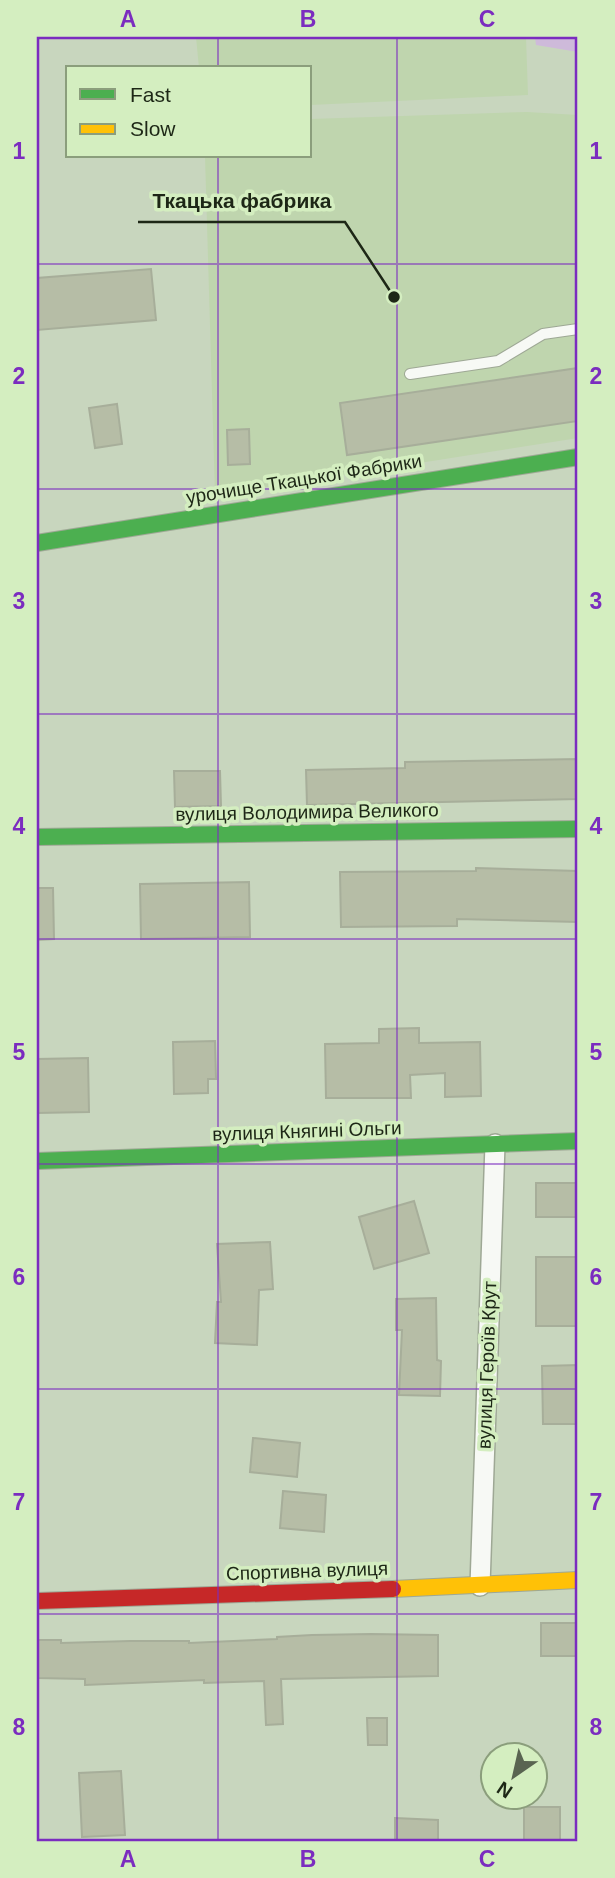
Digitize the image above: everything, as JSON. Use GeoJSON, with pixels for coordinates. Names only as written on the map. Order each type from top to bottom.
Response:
{"type":"FeatureCollection","features":[{"type":"Feature","properties":{"kind":"street","name":"урочище Ткацької Фабрики"},"geometry":{"type":"LineString","coordinates":[[37,543],[578,457]]}},
{"type":"Feature","properties":{"kind":"street","name":"вулиця Володимира Великого"},"geometry":{"type":"LineString","coordinates":[[37,837],[578,829]]}},
{"type":"Feature","properties":{"kind":"street","name":"вулиця Княгині Ольги"},"geometry":{"type":"LineString","coordinates":[[37,1161],[578,1141]]}},
{"type":"Feature","properties":{"kind":"street","name":"вулиця Героїв Крут"},"geometry":{"type":"LineString","coordinates":[[480,1586],[495,1144]]}},
{"type":"Feature","properties":{"kind":"street","name":"Спортивна вулиця"},"geometry":{"type":"LineString","coordinates":[[37,1601],[480,1586],[578,1580]]}},
{"type":"Feature","properties":{"kind":"lane"},"geometry":{"type":"LineString","coordinates":[[410,374],[498,361],[543,334],[578,329]]}},
{"type":"Feature","properties":{"kind":"shaded area"},"geometry":{"type":"Polygon","coordinates":[[[196,37],[526,37],[528,95],[312,105],[312,66],[199,66],[196,37]]]}},
{"type":"Feature","properties":{"kind":"shaded area"},"geometry":{"type":"Polygon","coordinates":[[[535,37],[578,37],[578,52],[536,45],[535,37]]]}},
{"type":"Feature","properties":{"kind":"shaded area"},"geometry":{"type":"Polygon","coordinates":[[[527,112],[578,115],[578,438],[215,495],[205,158],[312,158],[312,119],[527,112]]]}},
{"type":"Feature","properties":{"kind":"building"},"geometry":{"type":"Polygon","coordinates":[[[151,269],[156,320],[37,330],[37,278],[151,269]]]}},
{"type":"Feature","properties":{"kind":"building"},"geometry":{"type":"Polygon","coordinates":[[[578,368],[578,421],[347,455],[340,403],[578,368]]]}},
{"type":"Feature","properties":{"kind":"building"},"geometry":{"type":"Polygon","coordinates":[[[117,404],[122,444],[95,448],[89,408],[117,404]]]}},
{"type":"Feature","properties":{"kind":"building"},"geometry":{"type":"Polygon","coordinates":[[[249,429],[250,464],[228,465],[227,430],[249,429]]]}},
{"type":"Feature","properties":{"kind":"building"},"geometry":{"type":"Polygon","coordinates":[[[578,759],[578,799],[307,805],[306,770],[405,768],[405,762],[578,759]]]}},
{"type":"Feature","properties":{"kind":"building"},"geometry":{"type":"Polygon","coordinates":[[[174,771],[220,771],[221,806],[175,807],[174,771]]]}},
{"type":"Feature","properties":{"kind":"building"},"geometry":{"type":"Polygon","coordinates":[[[476,868],[578,871],[578,922],[457,919],[457,926],[341,927],[340,872],[476,871],[476,868]]]}},
{"type":"Feature","properties":{"kind":"building"},"geometry":{"type":"Polygon","coordinates":[[[249,882],[250,937],[141,939],[140,884],[249,882]]]}},
{"type":"Feature","properties":{"kind":"building"},"geometry":{"type":"Polygon","coordinates":[[[37,888],[53,888],[54,939],[37,940],[37,888]]]}},
{"type":"Feature","properties":{"kind":"building"},"geometry":{"type":"Polygon","coordinates":[[[419,1028],[419,1043],[480,1042],[481,1096],[445,1097],[445,1073],[410,1075],[411,1098],[326,1098],[325,1044],[379,1043],[379,1029],[419,1028]]]}},
{"type":"Feature","properties":{"kind":"building"},"geometry":{"type":"Polygon","coordinates":[[[215,1041],[216,1079],[208,1079],[208,1093],[174,1094],[173,1042],[215,1041]]]}},
{"type":"Feature","properties":{"kind":"building"},"geometry":{"type":"Polygon","coordinates":[[[88,1058],[89,1112],[37,1113],[37,1059],[88,1058]]]}},
{"type":"Feature","properties":{"kind":"building"},"geometry":{"type":"Polygon","coordinates":[[[536,1183],[578,1183],[578,1217],[536,1217],[536,1183]]]}},
{"type":"Feature","properties":{"kind":"building"},"geometry":{"type":"Polygon","coordinates":[[[414,1201],[429,1253],[374,1269],[359,1217],[414,1201]]]}},
{"type":"Feature","properties":{"kind":"building"},"geometry":{"type":"Polygon","coordinates":[[[270,1242],[273,1289],[259,1290],[257,1345],[215,1343],[217,1302],[221,1302],[217,1244],[270,1242]]]}},
{"type":"Feature","properties":{"kind":"building"},"geometry":{"type":"Polygon","coordinates":[[[536,1257],[578,1257],[578,1326],[536,1326],[536,1257]]]}},
{"type":"Feature","properties":{"kind":"building"},"geometry":{"type":"Polygon","coordinates":[[[436,1298],[437,1360],[441,1361],[440,1396],[399,1395],[402,1330],[396,1330],[396,1299],[436,1298]]]}},
{"type":"Feature","properties":{"kind":"building"},"geometry":{"type":"Polygon","coordinates":[[[578,1365],[578,1424],[543,1424],[542,1366],[578,1365]]]}},
{"type":"Feature","properties":{"kind":"building"},"geometry":{"type":"Polygon","coordinates":[[[253,1438],[300,1443],[297,1477],[250,1472],[253,1438]]]}},
{"type":"Feature","properties":{"kind":"building"},"geometry":{"type":"Polygon","coordinates":[[[283,1491],[326,1495],[324,1532],[280,1528],[283,1491]]]}},
{"type":"Feature","properties":{"kind":"building"},"geometry":{"type":"Polygon","coordinates":[[[541,1623],[578,1623],[578,1656],[541,1656],[541,1623]]]}},
{"type":"Feature","properties":{"kind":"building"},"geometry":{"type":"Polygon","coordinates":[[[371,1634],[438,1635],[438,1676],[281,1679],[283,1724],[266,1725],[264,1681],[204,1683],[204,1680],[85,1685],[85,1679],[37,1678],[37,1640],[61,1640],[61,1643],[189,1643],[371,1634]]]}},
{"type":"Feature","properties":{"kind":"building"},"geometry":{"type":"Polygon","coordinates":[[[367,1718],[387,1718],[387,1745],[368,1745],[367,1718]]]}},
{"type":"Feature","properties":{"kind":"building"},"geometry":{"type":"Polygon","coordinates":[[[121,1771],[125,1835],[82,1837],[79,1773],[121,1771]]]}},
{"type":"Feature","properties":{"kind":"building"},"geometry":{"type":"Polygon","coordinates":[[[548,1807],[560,1807],[560,1841],[524,1841],[524,1812],[548,1812],[548,1807]]]}},
{"type":"Feature","properties":{"kind":"building"},"geometry":{"type":"Polygon","coordinates":[[[395,1818],[438,1820],[438,1841],[395,1841],[395,1818]]]}},
{"type":"Feature","properties":{"kind":"traffic: fast"},"geometry":{"type":"LineString","coordinates":[[37,543],[578,457]]}},
{"type":"Feature","properties":{"kind":"traffic: fast"},"geometry":{"type":"LineString","coordinates":[[37,837],[578,829]]}},
{"type":"Feature","properties":{"kind":"traffic: fast"},"geometry":{"type":"LineString","coordinates":[[37,1161],[578,1141]]}},
{"type":"Feature","properties":{"kind":"traffic: slow"},"geometry":{"type":"LineString","coordinates":[[393,1589],[578,1580]]}},
{"type":"Feature","properties":{"kind":"traffic: jam"},"geometry":{"type":"LineString","coordinates":[[37,1601],[393,1589]]}},
{"type":"Feature","properties":{"kind":"place","name":"Ткацька фабрика"},"geometry":{"type":"Point","coordinates":[394,297]}}]}
